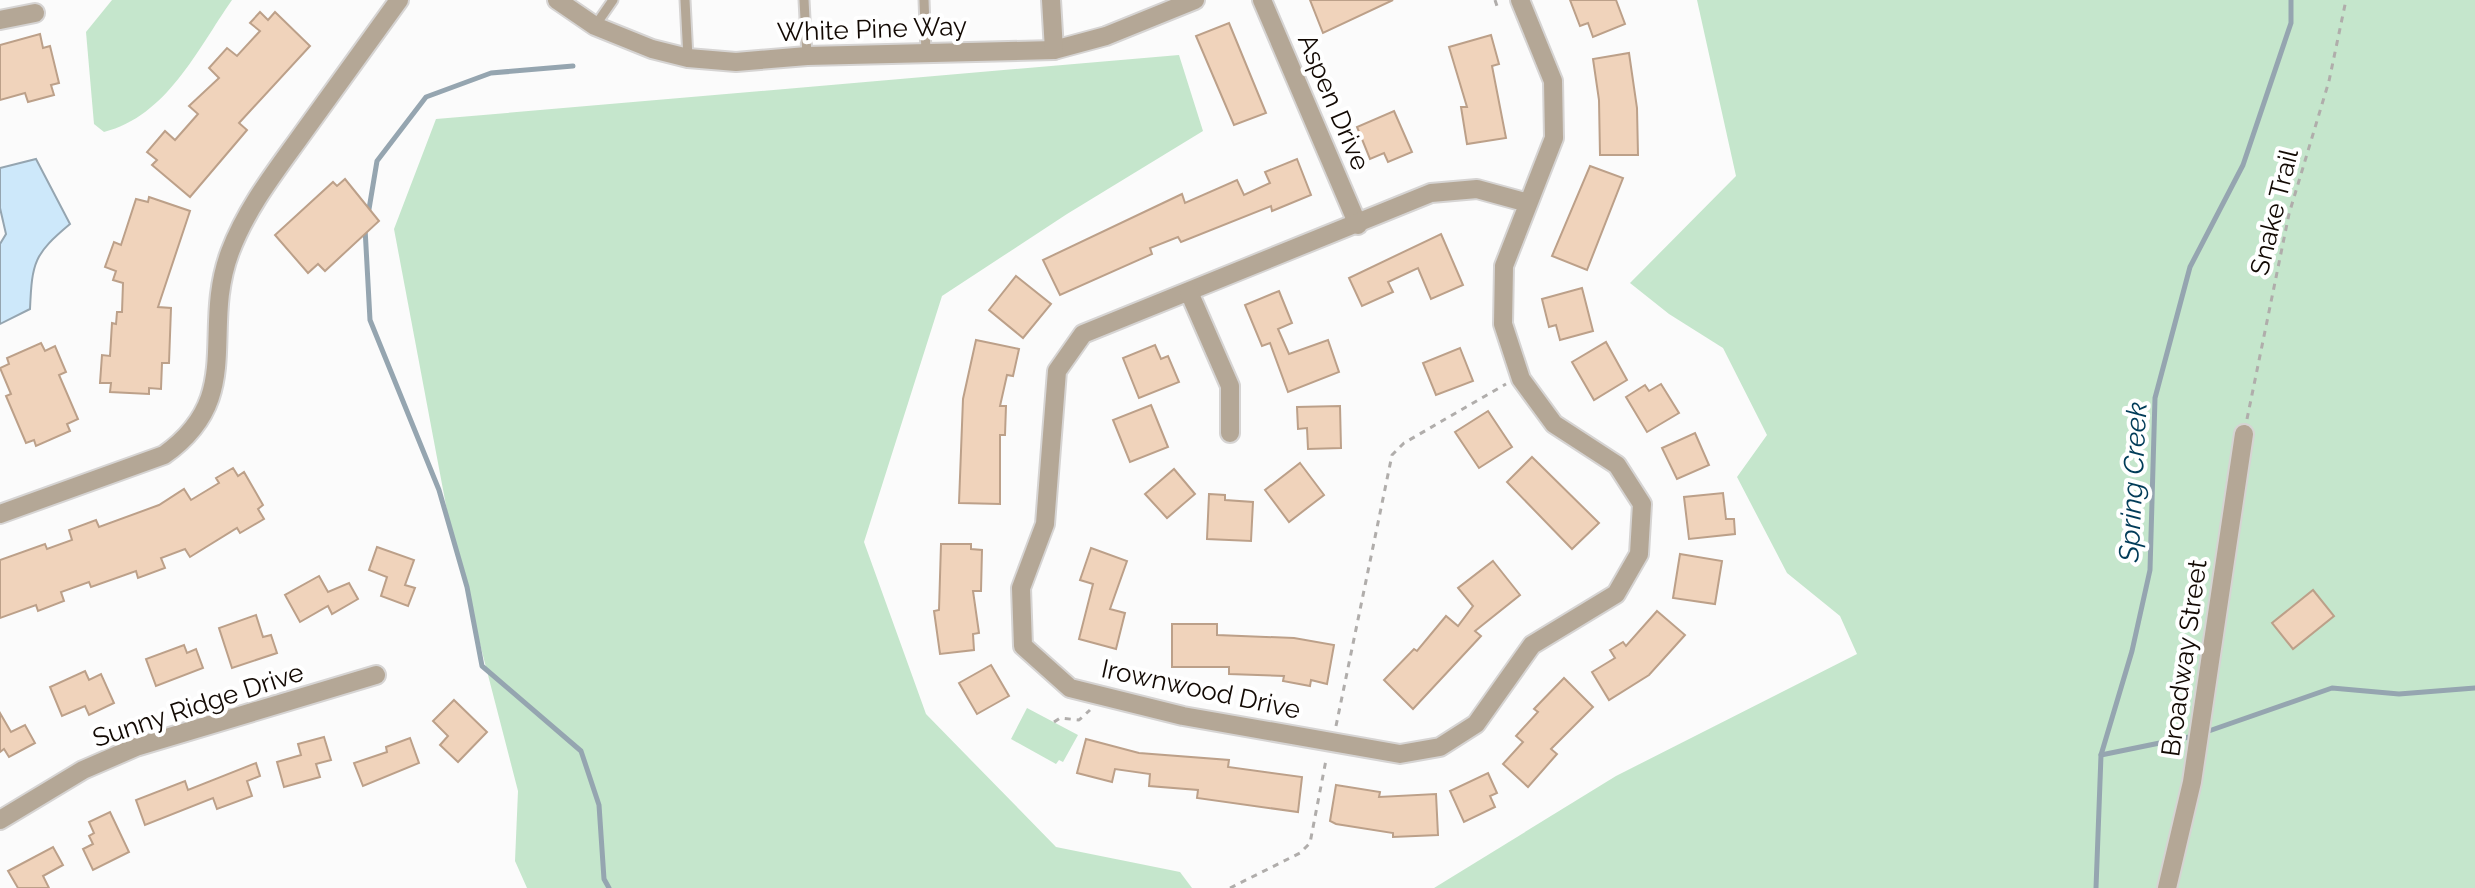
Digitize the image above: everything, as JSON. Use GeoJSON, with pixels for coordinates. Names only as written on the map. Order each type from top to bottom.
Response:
{"type":"FeatureCollection","features":[{"type":"Feature","properties":{"kind":"street"},"geometry":{"type":"LineString","coordinates":[[2,508],[164,455],[185,440],[199,423],[216,382],[220,286],[241,225],[399,0]]}},
{"type":"Feature","properties":{"kind":"street","name":"White Pine Way"},"geometry":{"type":"LineString","coordinates":[[557,0],[595,26],[642,46],[688,58],[736,62],[807,56],[1054,50],[1106,36],[1195,0]]}},
{"type":"Feature","properties":{"kind":"street"},"geometry":{"type":"LineString","coordinates":[[1051,0],[1054,50]]}},
{"type":"Feature","properties":{"kind":"street","name":"Aspen Drive"},"geometry":{"type":"LineString","coordinates":[[1262,0],[1358,225]]}},
{"type":"Feature","properties":{"kind":"street","name":"Irownwood Drive"},"geometry":{"type":"LineString","coordinates":[[1520,0],[1553,81],[1554,138],[1504,266],[1503,324],[1521,379],[1554,424],[1617,465],[1642,504],[1639,554],[1616,594],[1532,645],[1476,724],[1440,747],[1400,754],[1183,716],[1094,695],[1070,688],[1023,646],[1021,588],[1045,524],[1057,371],[1083,334],[1431,193],[1477,189],[1528,203]]}},
{"type":"Feature","properties":{"kind":"street"},"geometry":{"type":"LineString","coordinates":[[0,20],[35,13]]}},
{"type":"Feature","properties":{"kind":"street"},"geometry":{"type":"LineString","coordinates":[[1189,292],[1230,386],[1230,433]]}},
{"type":"Feature","properties":{"kind":"street","name":"Broadway Street"},"geometry":{"type":"LineString","coordinates":[[2167,888],[2192,782],[2244,434]]}},
{"type":"Feature","properties":{"kind":"street","name":"Sunny Ridge Drive"},"geometry":{"type":"LineString","coordinates":[[0,820],[83,770],[136,747],[376,675]]}},
{"type":"Feature","properties":{"kind":"lane"},"geometry":{"type":"LineString","coordinates":[[595,26],[613,0]]}},
{"type":"Feature","properties":{"kind":"lane"},"geometry":{"type":"LineString","coordinates":[[685,0],[688,58]]}},
{"type":"Feature","properties":{"kind":"lane"},"geometry":{"type":"LineString","coordinates":[[804,0],[807,56]]}},
{"type":"Feature","properties":{"kind":"lane"},"geometry":{"type":"LineString","coordinates":[[924,0],[926,53]]}},
{"type":"Feature","properties":{"kind":"path"},"geometry":{"type":"LineString","coordinates":[[1495,0],[1497,6]]}},
{"type":"Feature","properties":{"kind":"path","name":"Snake Trail"},"geometry":{"type":"LineString","coordinates":[[2244,434],[2289,214],[2329,81],[2346,0]]}},
{"type":"Feature","properties":{"kind":"path"},"geometry":{"type":"LineString","coordinates":[[1230,888],[1291,859],[1310,843],[1392,455],[1404,443],[1502,386],[1521,379]]}},
{"type":"Feature","properties":{"kind":"path"},"geometry":{"type":"LineString","coordinates":[[1054,722],[1060,718],[1085,717],[1094,695]]}},
{"type":"Feature","properties":{"kind":"green space"},"geometry":{"type":"Polygon","coordinates":[[[112,0],[232,0],[193,60],[163,96],[146,112],[104,132],[94,124],[86,32],[112,0]]]}},
{"type":"Feature","properties":{"kind":"green space"},"geometry":{"type":"Polygon","coordinates":[[[1697,0],[2475,0],[2475,888],[1434,888],[1616,776],[1857,654],[1840,616],[1787,573],[1737,477],[1767,435],[1723,348],[1669,314],[1630,283],[1736,176],[1697,0]]]}},
{"type":"Feature","properties":{"kind":"green space"},"geometry":{"type":"Polygon","coordinates":[[[1179,55],[1203,131],[1067,214],[942,296],[864,542],[926,714],[1056,847],[1180,872],[1192,888],[527,888],[515,861],[518,791],[451,532],[394,229],[436,119],[1179,55]]]}},
{"type":"Feature","properties":{"kind":"green space"},"geometry":{"type":"Polygon","coordinates":[[[1027,708],[1078,735],[1063,762],[1059,760],[1056,764],[1011,739],[1027,708]]]}},
{"type":"Feature","properties":{"kind":"water"},"geometry":{"type":"Polygon","coordinates":[[[36,159],[70,224],[49,243],[37,260],[30,309],[0,324],[0,244],[6,234],[0,208],[0,168],[36,159]]]}},
{"type":"Feature","properties":{"kind":"building"},"geometry":{"type":"Polygon","coordinates":[[[1310,0],[1393,0],[1323,33],[1310,0]]]}},
{"type":"Feature","properties":{"kind":"building"},"geometry":{"type":"Polygon","coordinates":[[[1570,0],[1616,0],[1625,24],[1593,37],[1588,23],[1580,26],[1570,0]]]}},
{"type":"Feature","properties":{"kind":"building"},"geometry":{"type":"Polygon","coordinates":[[[260,12],[268,20],[275,12],[310,46],[239,123],[247,130],[190,197],[152,165],[157,160],[147,152],[165,131],[175,140],[198,114],[189,106],[219,78],[209,68],[227,48],[237,56],[260,31],[250,23],[260,12]]]}},
{"type":"Feature","properties":{"kind":"building"},"geometry":{"type":"Polygon","coordinates":[[[1229,23],[1266,113],[1234,125],[1196,36],[1229,23]]]}},
{"type":"Feature","properties":{"kind":"building"},"geometry":{"type":"Polygon","coordinates":[[[40,34],[43,48],[50,46],[59,83],[51,85],[54,95],[28,102],[25,93],[0,100],[0,45],[40,34]]]}},
{"type":"Feature","properties":{"kind":"building"},"geometry":{"type":"Polygon","coordinates":[[[1491,35],[1499,64],[1492,66],[1506,138],[1467,144],[1461,107],[1467,107],[1449,47],[1491,35]]]}},
{"type":"Feature","properties":{"kind":"building"},"geometry":{"type":"Polygon","coordinates":[[[1629,53],[1637,108],[1638,155],[1600,155],[1599,100],[1593,59],[1629,53]]]}},
{"type":"Feature","properties":{"kind":"building"},"geometry":{"type":"Polygon","coordinates":[[[1394,111],[1412,152],[1388,162],[1384,153],[1370,159],[1357,127],[1394,111]]]}},
{"type":"Feature","properties":{"kind":"building"},"geometry":{"type":"Polygon","coordinates":[[[1297,159],[1311,195],[1272,211],[1271,206],[1181,242],[1178,237],[1150,248],[1152,254],[1060,295],[1043,260],[1182,194],[1185,203],[1237,180],[1244,195],[1270,183],[1265,172],[1297,159]]]}},
{"type":"Feature","properties":{"kind":"building"},"geometry":{"type":"Polygon","coordinates":[[[1590,166],[1623,178],[1587,270],[1552,256],[1590,166]]]}},
{"type":"Feature","properties":{"kind":"building"},"geometry":{"type":"Polygon","coordinates":[[[345,179],[379,221],[325,271],[318,264],[308,273],[275,235],[333,182],[337,186],[345,179]]]}},
{"type":"Feature","properties":{"kind":"building"},"geometry":{"type":"Polygon","coordinates":[[[149,197],[190,211],[158,307],[171,308],[169,363],[162,363],[161,389],[149,388],[149,394],[110,392],[111,383],[100,383],[102,355],[110,356],[112,323],[116,324],[117,312],[122,312],[123,283],[113,280],[116,271],[105,267],[114,242],[121,245],[136,199],[148,202],[149,197]]]}},
{"type":"Feature","properties":{"kind":"building"},"geometry":{"type":"Polygon","coordinates":[[[1441,234],[1463,285],[1431,299],[1418,268],[1388,282],[1393,292],[1362,306],[1349,278],[1441,234]]]}},
{"type":"Feature","properties":{"kind":"building"},"geometry":{"type":"Polygon","coordinates":[[[1016,276],[1051,304],[1023,338],[989,310],[1016,276]]]}},
{"type":"Feature","properties":{"kind":"building"},"geometry":{"type":"Polygon","coordinates":[[[1582,288],[1593,331],[1560,340],[1556,325],[1549,327],[1542,299],[1582,288]]]}},
{"type":"Feature","properties":{"kind":"building"},"geometry":{"type":"Polygon","coordinates":[[[1279,291],[1292,323],[1278,329],[1289,354],[1328,340],[1339,372],[1288,392],[1270,343],[1262,346],[1245,305],[1279,291]]]}},
{"type":"Feature","properties":{"kind":"building"},"geometry":{"type":"Polygon","coordinates":[[[976,340],[1019,349],[1013,376],[1007,375],[1000,406],[1006,406],[1005,435],[1000,435],[1000,504],[959,503],[963,399],[976,340]]]}},
{"type":"Feature","properties":{"kind":"building"},"geometry":{"type":"Polygon","coordinates":[[[1606,342],[1627,380],[1594,400],[1572,362],[1606,342]]]}},
{"type":"Feature","properties":{"kind":"building"},"geometry":{"type":"Polygon","coordinates":[[[41,343],[45,351],[55,346],[66,372],[59,375],[78,419],[67,424],[70,431],[36,446],[34,440],[26,443],[6,396],[11,394],[0,368],[9,364],[7,358],[41,343]]]}},
{"type":"Feature","properties":{"kind":"building"},"geometry":{"type":"Polygon","coordinates":[[[1155,345],[1161,359],[1168,356],[1179,382],[1139,398],[1123,358],[1155,345]]]}},
{"type":"Feature","properties":{"kind":"building"},"geometry":{"type":"Polygon","coordinates":[[[1460,348],[1473,381],[1436,395],[1423,363],[1460,348]]]}},
{"type":"Feature","properties":{"kind":"building"},"geometry":{"type":"Polygon","coordinates":[[[1661,384],[1679,413],[1647,432],[1626,397],[1645,385],[1649,391],[1661,384]]]}},
{"type":"Feature","properties":{"kind":"building"},"geometry":{"type":"Polygon","coordinates":[[[1151,405],[1168,447],[1130,462],[1113,420],[1151,405]]]}},
{"type":"Feature","properties":{"kind":"building"},"geometry":{"type":"Polygon","coordinates":[[[1340,406],[1341,448],[1308,449],[1307,428],[1298,429],[1297,407],[1340,406]]]}},
{"type":"Feature","properties":{"kind":"building"},"geometry":{"type":"Polygon","coordinates":[[[1488,411],[1512,447],[1479,468],[1455,432],[1488,411]]]}},
{"type":"Feature","properties":{"kind":"building"},"geometry":{"type":"Polygon","coordinates":[[[1695,433],[1709,465],[1677,479],[1662,448],[1695,433]]]}},
{"type":"Feature","properties":{"kind":"building"},"geometry":{"type":"Polygon","coordinates":[[[1532,457],[1599,523],[1572,549],[1507,482],[1532,457]]]}},
{"type":"Feature","properties":{"kind":"building"},"geometry":{"type":"Polygon","coordinates":[[[1300,463],[1324,495],[1289,522],[1265,490],[1300,463]]]}},
{"type":"Feature","properties":{"kind":"building"},"geometry":{"type":"Polygon","coordinates":[[[233,468],[238,476],[244,472],[263,505],[258,509],[264,519],[240,533],[237,528],[190,557],[185,549],[161,558],[165,568],[138,578],[136,571],[91,587],[89,582],[61,592],[64,601],[38,611],[36,605],[0,618],[0,560],[45,544],[47,549],[72,540],[69,530],[96,520],[99,527],[159,505],[184,489],[191,500],[219,483],[216,478],[233,468]]]}},
{"type":"Feature","properties":{"kind":"building"},"geometry":{"type":"Polygon","coordinates":[[[1174,469],[1195,494],[1167,518],[1145,494],[1174,469]]]}},
{"type":"Feature","properties":{"kind":"building"},"geometry":{"type":"Polygon","coordinates":[[[1723,493],[1726,519],[1734,519],[1735,534],[1689,539],[1684,497],[1723,493]]]}},
{"type":"Feature","properties":{"kind":"building"},"geometry":{"type":"Polygon","coordinates":[[[1209,494],[1225,495],[1225,500],[1253,502],[1251,541],[1207,539],[1209,494]]]}},
{"type":"Feature","properties":{"kind":"building"},"geometry":{"type":"Polygon","coordinates":[[[941,544],[971,544],[971,549],[982,550],[981,591],[973,591],[979,633],[973,634],[974,650],[940,654],[934,611],[939,610],[941,544]]]}},
{"type":"Feature","properties":{"kind":"building"},"geometry":{"type":"Polygon","coordinates":[[[377,547],[414,560],[405,585],[415,588],[408,606],[381,596],[387,577],[369,570],[377,547]]]}},
{"type":"Feature","properties":{"kind":"building"},"geometry":{"type":"Polygon","coordinates":[[[1091,548],[1127,561],[1110,609],[1125,613],[1116,649],[1079,639],[1093,584],[1080,580],[1091,548]]]}},
{"type":"Feature","properties":{"kind":"building"},"geometry":{"type":"Polygon","coordinates":[[[1680,554],[1722,561],[1715,604],[1673,598],[1680,554]]]}},
{"type":"Feature","properties":{"kind":"building"},"geometry":{"type":"Polygon","coordinates":[[[1493,561],[1520,595],[1475,631],[1481,636],[1413,709],[1384,680],[1414,649],[1417,651],[1446,616],[1458,626],[1473,606],[1458,588],[1493,561]]]}},
{"type":"Feature","properties":{"kind":"building"},"geometry":{"type":"Polygon","coordinates":[[[319,576],[328,592],[349,583],[358,599],[332,614],[328,606],[300,622],[285,595],[319,576]]]}},
{"type":"Feature","properties":{"kind":"building"},"geometry":{"type":"Polygon","coordinates":[[[2313,590],[2334,616],[2293,649],[2272,623],[2313,590]]]}},
{"type":"Feature","properties":{"kind":"building"},"geometry":{"type":"Polygon","coordinates":[[[1657,611],[1685,635],[1649,675],[1609,700],[1592,672],[1615,658],[1610,650],[1623,642],[1626,646],[1657,611]]]}},
{"type":"Feature","properties":{"kind":"building"},"geometry":{"type":"Polygon","coordinates":[[[256,615],[263,637],[271,635],[277,653],[232,668],[219,628],[256,615]]]}},
{"type":"Feature","properties":{"kind":"building"},"geometry":{"type":"Polygon","coordinates":[[[1172,624],[1217,624],[1217,635],[1294,638],[1334,645],[1327,684],[1311,680],[1310,686],[1283,681],[1284,676],[1229,674],[1229,667],[1172,667],[1172,624]]]}},
{"type":"Feature","properties":{"kind":"building"},"geometry":{"type":"Polygon","coordinates":[[[184,645],[187,653],[196,649],[203,668],[156,686],[146,659],[184,645]]]}},
{"type":"Feature","properties":{"kind":"building"},"geometry":{"type":"Polygon","coordinates":[[[991,665],[1009,696],[977,714],[959,683],[991,665]]]}},
{"type":"Feature","properties":{"kind":"building"},"geometry":{"type":"Polygon","coordinates":[[[85,671],[89,680],[101,674],[114,703],[89,715],[85,706],[62,716],[50,687],[85,671]]]}},
{"type":"Feature","properties":{"kind":"building"},"geometry":{"type":"Polygon","coordinates":[[[1564,678],[1593,707],[1551,749],[1557,754],[1528,787],[1503,764],[1523,742],[1516,736],[1538,712],[1534,709],[1564,678]]]}},
{"type":"Feature","properties":{"kind":"building"},"geometry":{"type":"Polygon","coordinates":[[[454,700],[487,732],[458,762],[440,745],[448,736],[433,721],[454,700]]]}},
{"type":"Feature","properties":{"kind":"building"},"geometry":{"type":"Polygon","coordinates":[[[0,713],[11,732],[25,725],[35,743],[9,757],[4,749],[0,752],[0,713]]]}},
{"type":"Feature","properties":{"kind":"building"},"geometry":{"type":"Polygon","coordinates":[[[324,737],[331,760],[316,764],[320,777],[284,787],[277,762],[301,755],[298,744],[324,737]]]}},
{"type":"Feature","properties":{"kind":"building"},"geometry":{"type":"Polygon","coordinates":[[[410,738],[419,763],[363,786],[354,763],[387,752],[386,747],[410,738]]]}},
{"type":"Feature","properties":{"kind":"building"},"geometry":{"type":"Polygon","coordinates":[[[1086,739],[1139,753],[1229,760],[1228,767],[1302,777],[1298,812],[1197,798],[1198,790],[1149,786],[1150,774],[1115,769],[1112,782],[1077,773],[1086,739]]]}},
{"type":"Feature","properties":{"kind":"building"},"geometry":{"type":"Polygon","coordinates":[[[256,763],[260,776],[247,781],[252,796],[217,809],[213,798],[145,825],[136,800],[185,781],[188,790],[256,763]]]}},
{"type":"Feature","properties":{"kind":"building"},"geometry":{"type":"Polygon","coordinates":[[[1488,773],[1497,793],[1490,796],[1495,807],[1464,822],[1450,791],[1488,773]]]}},
{"type":"Feature","properties":{"kind":"building"},"geometry":{"type":"Polygon","coordinates":[[[1336,785],[1380,792],[1379,797],[1436,794],[1438,835],[1393,837],[1393,833],[1336,824],[1330,821],[1336,785]]]}},
{"type":"Feature","properties":{"kind":"building"},"geometry":{"type":"Polygon","coordinates":[[[110,812],[129,852],[93,870],[83,849],[93,844],[89,836],[94,833],[89,822],[110,812]]]}},
{"type":"Feature","properties":{"kind":"building"},"geometry":{"type":"Polygon","coordinates":[[[53,847],[63,865],[43,876],[49,888],[18,888],[8,871],[53,847]]]}},
{"type":"Feature","properties":{"kind":"waterway","name":"Spring Creek"},"geometry":{"type":"LineString","coordinates":[[2096,888],[2101,755],[2132,651],[2150,570],[2155,398],[2190,267],[2243,165],[2291,23],[2291,0]]}},
{"type":"Feature","properties":{"kind":"waterway"},"geometry":{"type":"LineString","coordinates":[[368,215],[377,161],[426,97],[491,73],[573,66]]}},
{"type":"Feature","properties":{"kind":"waterway"},"geometry":{"type":"LineString","coordinates":[[365,228],[370,320],[439,490],[467,587],[482,666],[581,751],[599,805],[604,879],[609,888]]}},
{"type":"Feature","properties":{"kind":"waterway"},"geometry":{"type":"LineString","coordinates":[[2203,733],[2332,688],[2399,694],[2475,688]]}},
{"type":"Feature","properties":{"kind":"waterway"},"geometry":{"type":"LineString","coordinates":[[2101,755],[2194,736]]}}]}
